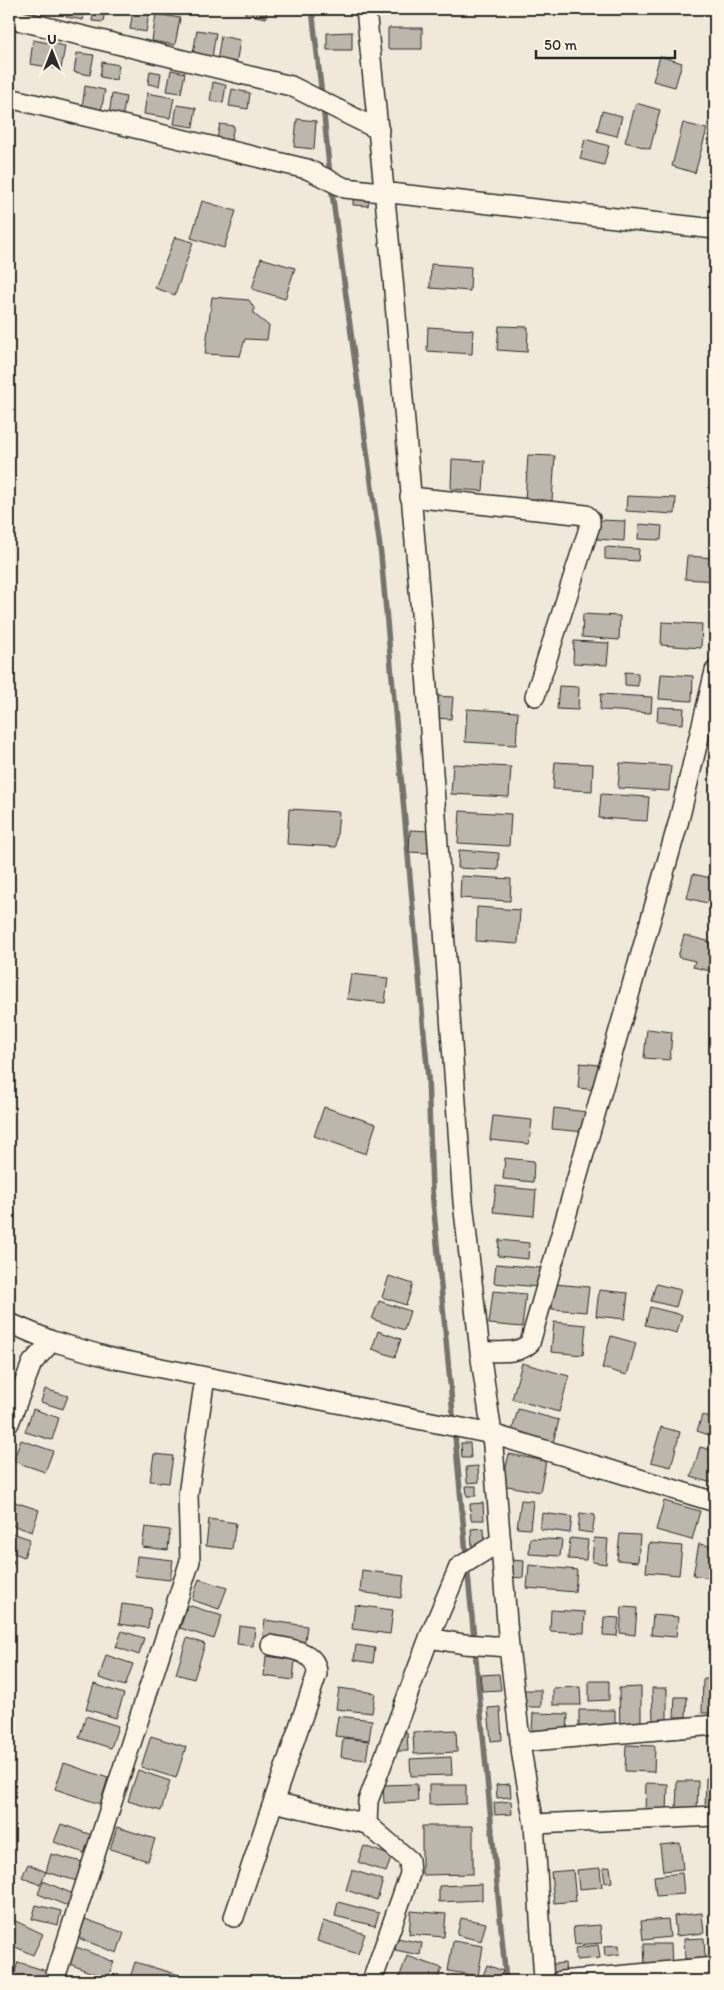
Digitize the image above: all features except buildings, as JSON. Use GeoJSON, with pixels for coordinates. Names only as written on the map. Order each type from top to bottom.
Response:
{"type":"FeatureCollection","features":[{"type":"Feature","properties":{"kind":"street"},"geometry":{"type":"LineString","coordinates":[[366,9],[385,192],[437,814],[463,1202],[480,1352],[492,1434],[509,1647],[520,1742],[534,1824],[544,1981]]}},
{"type":"Feature","properties":{"kind":"street"},"geometry":{"type":"LineString","coordinates":[[9,18],[291,86],[379,130]]}},
{"type":"Feature","properties":{"kind":"street"},"geometry":{"type":"LineString","coordinates":[[9,98],[307,168],[345,188],[715,229]]}},
{"type":"Feature","properties":{"kind":"street"},"geometry":{"type":"LineString","coordinates":[[410,497],[586,515],[590,519],[590,525],[535,696]]}},
{"type":"Feature","properties":{"kind":"street"},"geometry":{"type":"LineString","coordinates":[[480,1352],[516,1351],[524,1349],[530,1343],[680,820],[715,671]]}},
{"type":"Feature","properties":{"kind":"street"},"geometry":{"type":"LineString","coordinates":[[9,1323],[52,1341],[111,1358],[492,1434],[715,1502]]}},
{"type":"Feature","properties":{"kind":"street"},"geometry":{"type":"LineString","coordinates":[[9,1423],[32,1363],[52,1341]]}},
{"type":"Feature","properties":{"kind":"street"},"geometry":{"type":"LineString","coordinates":[[54,1981],[190,1561],[188,1495],[205,1377]]}},
{"type":"Feature","properties":{"kind":"street"},"geometry":{"type":"LineString","coordinates":[[367,1824],[368,1801],[429,1638],[466,1562],[501,1541]]}},
{"type":"Feature","properties":{"kind":"street"},"geometry":{"type":"LineString","coordinates":[[429,1638],[472,1645],[509,1647]]}},
{"type":"Feature","properties":{"kind":"street"},"geometry":{"type":"LineString","coordinates":[[234,1917],[317,1674],[317,1669],[307,1653],[271,1644]]}},
{"type":"Feature","properties":{"kind":"street"},"geometry":{"type":"LineString","coordinates":[[520,1742],[715,1725]]}},
{"type":"Feature","properties":{"kind":"street"},"geometry":{"type":"LineString","coordinates":[[274,1802],[367,1824],[409,1860],[410,1874],[372,1981]]}},
{"type":"Feature","properties":{"kind":"street"},"geometry":{"type":"LineString","coordinates":[[534,1824],[715,1816]]}},
{"type":"Feature","properties":{"kind":"street"},"geometry":{"type":"LineString","coordinates":[[561,1981],[715,1967]]}},
{"type":"Feature","properties":{"kind":"waterway"},"geometry":{"type":"LineString","coordinates":[[312,9],[322,96]]}},
{"type":"Feature","properties":{"kind":"waterway"},"geometry":{"type":"LineString","coordinates":[[323,105],[330,176]]}},
{"type":"Feature","properties":{"kind":"waterway"},"geometry":{"type":"LineString","coordinates":[[331,185],[381,555],[428,1077],[432,1190],[506,1981]]}}]}
